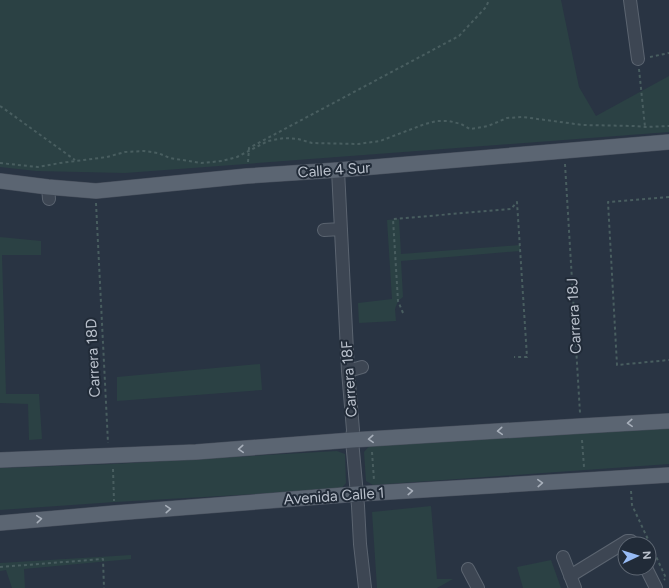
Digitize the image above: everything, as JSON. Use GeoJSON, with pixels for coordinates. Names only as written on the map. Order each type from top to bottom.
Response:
{"type":"FeatureCollection","features":[{"type":"Feature","properties":{"kind":"main road","name":"Calle 4 Sur"},"geometry":{"type":"LineString","coordinates":[[0,181],[48,193],[96,191],[246,176],[338,170],[669,142]]}},
{"type":"Feature","properties":{"kind":"main road"},"geometry":{"type":"LineString","coordinates":[[0,460],[196,452],[352,440],[669,422]]}},
{"type":"Feature","properties":{"kind":"main road","name":"Avenida Calle 1"},"geometry":{"type":"LineString","coordinates":[[0,523],[356,494],[669,475]]}},
{"type":"Feature","properties":{"kind":"street"},"geometry":{"type":"LineString","coordinates":[[630,0],[638,59]]}},
{"type":"Feature","properties":{"kind":"street","name":"Carrera 18F"},"geometry":{"type":"LineString","coordinates":[[338,170],[356,494],[354,544],[365,588]]}},
{"type":"Feature","properties":{"kind":"street"},"geometry":{"type":"LineString","coordinates":[[324,230],[341,229]]}},
{"type":"Feature","properties":{"kind":"street"},"geometry":{"type":"LineString","coordinates":[[348,371],[362,367]]}},
{"type":"Feature","properties":{"kind":"street"},"geometry":{"type":"LineString","coordinates":[[570,576],[617,547]]}},
{"type":"Feature","properties":{"kind":"street"},"geometry":{"type":"LineString","coordinates":[[563,557],[575,588]]}},
{"type":"Feature","properties":{"kind":"street"},"geometry":{"type":"LineString","coordinates":[[468,569],[478,588]]}},
{"type":"Feature","properties":{"kind":"street"},"geometry":{"type":"LineString","coordinates":[[652,576],[659,585]]}},
{"type":"Feature","properties":{"kind":"path"},"geometry":{"type":"LineString","coordinates":[[246,176],[249,148],[459,36],[486,7],[489,0]]}},
{"type":"Feature","properties":{"kind":"path"},"geometry":{"type":"LineString","coordinates":[[648,144],[638,59],[669,53]]}},
{"type":"Feature","properties":{"kind":"path"},"geometry":{"type":"LineString","coordinates":[[0,106],[76,161]]}},
{"type":"Feature","properties":{"kind":"path"},"geometry":{"type":"LineString","coordinates":[[0,163],[38,167],[107,157],[125,152],[144,151],[158,153],[170,158],[201,163],[222,161],[236,157],[268,141],[284,138],[298,139],[312,143],[358,144],[380,141],[437,121],[455,122],[470,129],[488,126],[507,118],[522,117],[583,125],[645,127],[669,126]]}},
{"type":"Feature","properties":{"kind":"path","name":"Carrera 18J"},"geometry":{"type":"LineString","coordinates":[[564,151],[585,480]]}},
{"type":"Feature","properties":{"kind":"path","name":"Carrera 18D"},"geometry":{"type":"LineString","coordinates":[[96,191],[108,456],[113,464],[116,513]]}},
{"type":"Feature","properties":{"kind":"path"},"geometry":{"type":"LineString","coordinates":[[669,197],[608,202],[617,365],[669,360]]}},
{"type":"Feature","properties":{"kind":"path"},"geometry":{"type":"LineString","coordinates":[[403,313],[398,301],[393,219],[510,210],[517,202],[528,357],[514,357]]}},
{"type":"Feature","properties":{"kind":"path"},"geometry":{"type":"LineString","coordinates":[[372,439],[375,493]]}},
{"type":"Feature","properties":{"kind":"path"},"geometry":{"type":"LineString","coordinates":[[631,490],[632,505],[666,578],[659,585]]}},
{"type":"Feature","properties":{"kind":"path"},"geometry":{"type":"LineString","coordinates":[[0,567],[102,559],[104,588]]}},
{"type":"Feature","properties":{"kind":"green space"},"geometry":{"type":"Polygon","coordinates":[[[0,0],[561,0],[579,87],[596,116],[669,76],[669,132],[125,173],[36,171],[0,167],[0,0]]]}},
{"type":"Feature","properties":{"kind":"green space"},"geometry":{"type":"Polygon","coordinates":[[[399,219],[401,254],[520,245],[520,251],[401,261],[403,297],[398,301],[395,309],[396,321],[359,323],[358,303],[392,299],[387,220],[399,219]]]}},
{"type":"Feature","properties":{"kind":"green space"},"geometry":{"type":"Polygon","coordinates":[[[0,237],[41,241],[41,255],[2,255],[6,394],[39,394],[42,439],[29,440],[28,404],[0,403],[0,237]]]}},
{"type":"Feature","properties":{"kind":"green space"},"geometry":{"type":"Polygon","coordinates":[[[260,364],[262,390],[117,401],[117,377],[260,364]]]}},
{"type":"Feature","properties":{"kind":"green space"},"geometry":{"type":"Polygon","coordinates":[[[669,427],[669,464],[373,485],[366,481],[364,452],[371,444],[669,427]]]}},
{"type":"Feature","properties":{"kind":"green space"},"geometry":{"type":"Polygon","coordinates":[[[337,451],[345,454],[346,483],[341,489],[0,510],[0,468],[113,464],[337,451]]]}},
{"type":"Feature","properties":{"kind":"green space"},"geometry":{"type":"Polygon","coordinates":[[[431,506],[437,579],[453,579],[437,588],[377,588],[372,512],[431,506]]]}},
{"type":"Feature","properties":{"kind":"green space"},"geometry":{"type":"Polygon","coordinates":[[[131,555],[131,559],[24,569],[25,588],[12,588],[6,570],[0,571],[0,563],[131,555]]]}},
{"type":"Feature","properties":{"kind":"green space"},"geometry":{"type":"Polygon","coordinates":[[[551,560],[561,588],[523,588],[517,567],[551,560]]]}}]}
